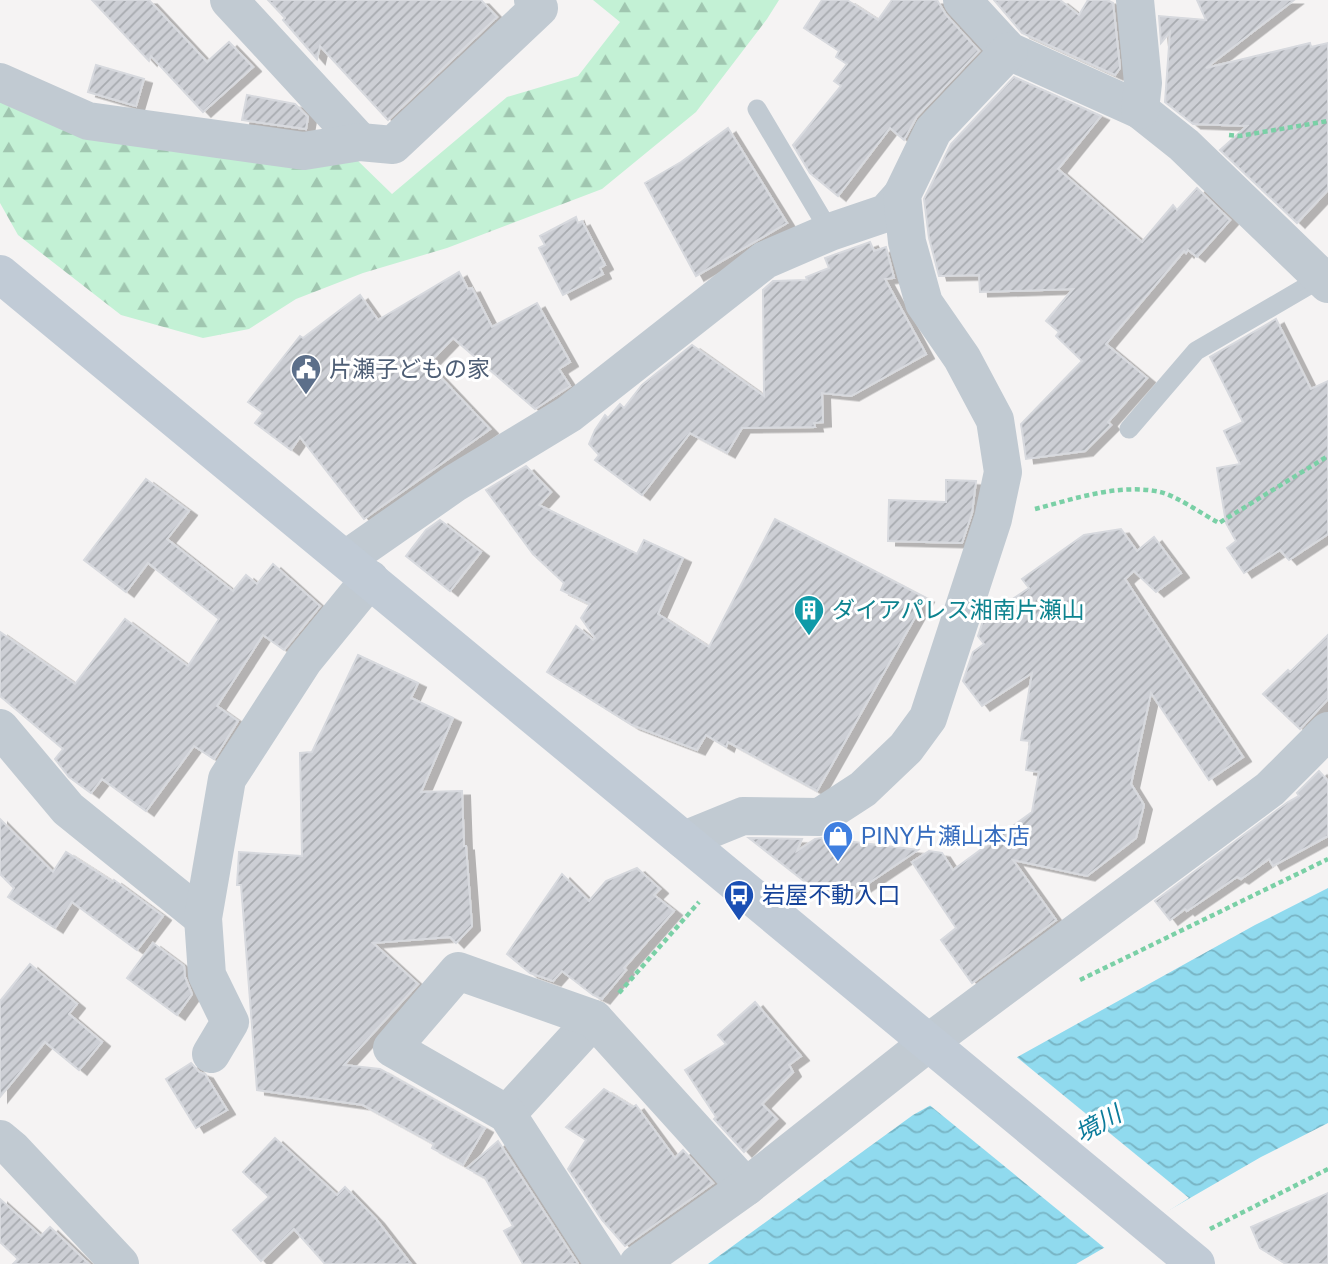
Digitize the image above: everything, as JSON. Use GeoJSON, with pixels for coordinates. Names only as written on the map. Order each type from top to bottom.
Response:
{"type":"FeatureCollection","features":[{"type":"Feature","properties":{"kind":"street"},"geometry":{"type":"LineString","coordinates":[[229,0],[360,142]]}},
{"type":"Feature","properties":{"kind":"street"},"geometry":{"type":"LineString","coordinates":[[0,82],[88,121],[304,151],[360,142],[393,145],[539,8],[533,0]]}},
{"type":"Feature","properties":{"kind":"street"},"geometry":{"type":"LineString","coordinates":[[1135,0],[1143,83],[1140,110]]}},
{"type":"Feature","properties":{"kind":"street"},"geometry":{"type":"LineString","coordinates":[[966,1],[1009,51],[1140,110],[1184,145],[1325,281]]}},
{"type":"Feature","properties":{"kind":"street"},"geometry":{"type":"LineString","coordinates":[[211,1054],[230,1022],[207,975],[203,918],[227,779],[304,660],[358,569],[455,483],[569,414],[765,260],[830,232],[886,213],[902,195],[933,131],[1009,51]]}},
{"type":"Feature","properties":{"kind":"street"},"geometry":{"type":"LineString","coordinates":[[684,840],[743,816],[820,817],[863,789],[906,748],[928,718],[993,519],[1003,472],[995,420],[962,358],[924,303],[907,242],[902,195]]}},
{"type":"Feature","properties":{"kind":"street"},"geometry":{"type":"LineString","coordinates":[[0,274],[1181,1251]]}},
{"type":"Feature","properties":{"kind":"street"},"geometry":{"type":"LineString","coordinates":[[0,728],[68,809],[203,918]]}},
{"type":"Feature","properties":{"kind":"street"},"geometry":{"type":"LineString","coordinates":[[638,1264],[746,1187],[928,1043],[1270,789],[1328,731]]}},
{"type":"Feature","properties":{"kind":"street"},"geometry":{"type":"LineString","coordinates":[[604,1264],[507,1114],[392,1048],[458,971],[594,1019],[746,1187]]}},
{"type":"Feature","properties":{"kind":"street"},"geometry":{"type":"LineString","coordinates":[[507,1114],[594,1019]]}},
{"type":"Feature","properties":{"kind":"street"},"geometry":{"type":"LineString","coordinates":[[0,1139],[120,1264]]}},
{"type":"Feature","properties":{"kind":"lane"},"geometry":{"type":"LineString","coordinates":[[757,109],[830,232]]}},
{"type":"Feature","properties":{"kind":"lane"},"geometry":{"type":"LineString","coordinates":[[1129,429],[1196,351],[1325,281]]}},
{"type":"Feature","properties":{"kind":"path"},"geometry":{"type":"LineString","coordinates":[[1184,145],[1205,133],[1239,136],[1328,121]]}},
{"type":"Feature","properties":{"kind":"path"},"geometry":{"type":"LineString","coordinates":[[993,519],[1079,498],[1131,489],[1162,493],[1219,523],[1328,456]]}},
{"type":"Feature","properties":{"kind":"path"},"geometry":{"type":"LineString","coordinates":[[1072,985],[1328,859]]}},
{"type":"Feature","properties":{"kind":"path"},"geometry":{"type":"LineString","coordinates":[[594,1019],[724,874]]}},
{"type":"Feature","properties":{"kind":"path"},"geometry":{"type":"LineString","coordinates":[[1181,1251],[1328,1169]]}},
{"type":"Feature","properties":{"kind":"green space"},"geometry":{"type":"Polygon","coordinates":[[[593,0],[779,0],[696,112],[602,189],[447,248],[363,273],[296,299],[249,329],[203,338],[121,315],[18,235],[0,203],[0,99],[355,158],[392,194],[507,97],[578,76],[620,22],[593,0]]]}},
{"type":"Feature","properties":{"kind":"water","name":"境川"},"geometry":{"type":"Polygon","coordinates":[[[1328,888],[1328,1123],[1261,1157],[1076,1264],[708,1264],[913,1115],[1255,925],[1328,888]]]}},
{"type":"Feature","properties":{"kind":"pier"},"geometry":{"type":"Polygon","coordinates":[[[1013,1054],[1189,1198],[1107,1250],[927,1103],[1013,1054]]]}},
{"type":"Feature","properties":{"kind":"building"},"geometry":{"type":"Polygon","coordinates":[[[92,0],[149,0],[207,62],[229,42],[253,67],[203,112],[151,56],[149,61],[92,0]]]}},
{"type":"Feature","properties":{"kind":"building"},"geometry":{"type":"Polygon","coordinates":[[[268,0],[481,0],[497,17],[388,120],[320,46],[317,59],[268,0]]]}},
{"type":"Feature","properties":{"kind":"building"},"geometry":{"type":"Polygon","coordinates":[[[822,0],[847,0],[878,20],[892,0],[937,0],[946,15],[979,51],[917,116],[904,140],[890,128],[838,196],[810,173],[793,145],[841,86],[834,81],[847,64],[836,57],[839,51],[804,28],[822,0]]]}},
{"type":"Feature","properties":{"kind":"building"},"geometry":{"type":"Polygon","coordinates":[[[994,0],[1060,0],[1079,15],[1088,0],[1107,0],[1113,3],[1120,68],[1115,75],[1022,33],[994,0]]]}},
{"type":"Feature","properties":{"kind":"building"},"geometry":{"type":"Polygon","coordinates":[[[1197,0],[1294,0],[1206,68],[1310,43],[1311,47],[1328,43],[1328,190],[1297,223],[1220,150],[1247,126],[1193,124],[1165,102],[1170,32],[1161,43],[1159,16],[1206,20],[1197,0]]]}},
{"type":"Feature","properties":{"kind":"building"},"geometry":{"type":"Polygon","coordinates":[[[96,65],[144,79],[136,106],[88,92],[96,65]]]}},
{"type":"Feature","properties":{"kind":"building"},"geometry":{"type":"Polygon","coordinates":[[[1014,77],[1101,116],[1058,169],[1142,242],[1173,205],[1177,210],[1197,188],[1230,220],[1197,257],[1188,250],[1186,253],[1184,251],[1106,344],[1147,378],[1108,422],[1111,425],[1085,451],[1026,459],[1021,424],[1082,361],[1056,336],[1059,332],[1046,321],[1073,289],[980,292],[979,275],[939,276],[929,238],[924,199],[951,144],[1014,77]]]}},
{"type":"Feature","properties":{"kind":"building"},"geometry":{"type":"Polygon","coordinates":[[[247,95],[295,104],[308,117],[306,129],[242,120],[247,95]]]}},
{"type":"Feature","properties":{"kind":"building"},"geometry":{"type":"Polygon","coordinates":[[[728,128],[787,223],[696,276],[645,183],[681,162],[728,128]]]}},
{"type":"Feature","properties":{"kind":"building"},"geometry":{"type":"Polygon","coordinates":[[[576,217],[578,223],[582,221],[605,265],[600,268],[603,274],[563,295],[539,248],[545,245],[540,236],[576,217]]]}},
{"type":"Feature","properties":{"kind":"building"},"geometry":{"type":"Polygon","coordinates":[[[870,242],[874,251],[886,247],[894,278],[885,279],[926,354],[851,396],[822,393],[823,422],[814,423],[815,427],[742,428],[727,453],[690,433],[642,495],[595,460],[599,455],[589,444],[605,415],[608,418],[620,404],[624,408],[642,385],[692,345],[764,396],[763,290],[773,281],[807,280],[806,277],[829,268],[825,258],[870,242]]]}},
{"type":"Feature","properties":{"kind":"building"},"geometry":{"type":"Polygon","coordinates":[[[459,272],[468,289],[472,288],[492,327],[537,303],[570,362],[559,369],[570,386],[535,409],[453,338],[428,364],[490,429],[364,519],[300,437],[291,450],[255,423],[263,413],[248,402],[300,336],[303,338],[360,295],[378,320],[459,272]]]}},
{"type":"Feature","properties":{"kind":"building"},"geometry":{"type":"Polygon","coordinates":[[[1276,319],[1311,389],[1328,381],[1328,534],[1289,560],[1280,550],[1244,573],[1227,548],[1236,541],[1226,523],[1217,468],[1240,464],[1224,431],[1243,422],[1210,357],[1276,319]]]}},
{"type":"Feature","properties":{"kind":"building"},"geometry":{"type":"Polygon","coordinates":[[[526,466],[551,492],[539,505],[637,554],[644,540],[683,558],[658,614],[709,647],[775,519],[926,598],[817,791],[728,742],[726,747],[706,735],[697,750],[632,725],[547,672],[576,626],[593,640],[595,638],[581,618],[590,604],[561,590],[564,583],[533,554],[486,490],[526,466]]]}},
{"type":"Feature","properties":{"kind":"building"},"geometry":{"type":"Polygon","coordinates":[[[146,479],[189,511],[167,539],[233,591],[246,575],[257,584],[273,564],[320,606],[284,650],[263,635],[217,706],[238,721],[214,759],[194,746],[146,811],[102,779],[91,793],[69,777],[55,759],[63,749],[0,696],[0,632],[75,684],[125,619],[188,666],[219,619],[148,563],[126,592],[84,560],[146,479]]]}},
{"type":"Feature","properties":{"kind":"building"},"geometry":{"type":"Polygon","coordinates":[[[946,480],[976,481],[972,513],[962,543],[888,541],[889,500],[946,502],[946,480]]]}},
{"type":"Feature","properties":{"kind":"building"},"geometry":{"type":"Polygon","coordinates":[[[440,520],[481,552],[450,591],[406,556],[426,530],[440,520]]]}},
{"type":"Feature","properties":{"kind":"building"},"geometry":{"type":"Polygon","coordinates":[[[1121,529],[1137,551],[1154,537],[1181,573],[1156,592],[1134,571],[1125,579],[1243,757],[1209,780],[1151,693],[1131,784],[1144,805],[1136,838],[1087,876],[1013,860],[1056,920],[972,983],[941,940],[956,928],[912,862],[929,851],[942,853],[953,870],[1032,812],[1039,772],[1026,770],[1030,741],[1021,740],[1032,673],[982,706],[963,681],[973,652],[984,644],[978,636],[984,618],[1029,588],[1022,579],[1084,535],[1121,529]]]}},
{"type":"Feature","properties":{"kind":"building"},"geometry":{"type":"Polygon","coordinates":[[[1328,635],[1328,699],[1300,729],[1263,694],[1328,635]]]}},
{"type":"Feature","properties":{"kind":"building"},"geometry":{"type":"Polygon","coordinates":[[[358,655],[418,683],[411,698],[453,718],[421,792],[462,791],[472,926],[456,943],[450,937],[373,943],[418,984],[344,1065],[380,1069],[485,1128],[463,1165],[432,1148],[434,1144],[363,1105],[257,1090],[241,885],[237,885],[239,852],[302,856],[300,753],[312,752],[358,655]]]}},
{"type":"Feature","properties":{"kind":"building"},"geometry":{"type":"Polygon","coordinates":[[[1319,771],[1328,781],[1328,836],[1273,866],[1269,859],[1241,879],[1237,877],[1170,920],[1155,901],[1299,796],[1297,793],[1319,771]]]}},
{"type":"Feature","properties":{"kind":"building"},"geometry":{"type":"Polygon","coordinates":[[[0,819],[53,872],[66,852],[113,882],[114,880],[163,916],[137,950],[72,902],[55,928],[8,897],[14,888],[0,874],[0,819]]]}},
{"type":"Feature","properties":{"kind":"building"},"geometry":{"type":"Polygon","coordinates":[[[749,838],[802,839],[797,851],[815,839],[822,838],[918,850],[845,899],[833,888],[823,896],[749,838]]]}},
{"type":"Feature","properties":{"kind":"building"},"geometry":{"type":"Polygon","coordinates":[[[637,868],[660,889],[654,895],[674,911],[624,968],[626,970],[602,999],[562,971],[553,981],[530,973],[507,954],[562,874],[589,901],[606,881],[637,868]]]}},
{"type":"Feature","properties":{"kind":"building"},"geometry":{"type":"Polygon","coordinates":[[[153,943],[184,966],[192,994],[177,1015],[127,978],[153,943]]]}},
{"type":"Feature","properties":{"kind":"building"},"geometry":{"type":"Polygon","coordinates":[[[30,964],[77,1004],[69,1014],[102,1042],[79,1070],[45,1042],[0,1097],[0,1001],[30,964]]]}},
{"type":"Feature","properties":{"kind":"building"},"geometry":{"type":"Polygon","coordinates":[[[755,1002],[801,1056],[789,1065],[793,1072],[762,1104],[777,1119],[744,1152],[714,1119],[716,1117],[685,1070],[726,1044],[718,1035],[755,1002]]]}},
{"type":"Feature","properties":{"kind":"building"},"geometry":{"type":"Polygon","coordinates":[[[191,1063],[199,1072],[205,1074],[227,1110],[196,1128],[166,1079],[191,1063]]]}},
{"type":"Feature","properties":{"kind":"building"},"geometry":{"type":"Polygon","coordinates":[[[604,1089],[633,1107],[636,1105],[675,1158],[683,1150],[713,1183],[625,1246],[602,1220],[568,1169],[586,1140],[566,1127],[604,1089]]]}},
{"type":"Feature","properties":{"kind":"building"},"geometry":{"type":"Polygon","coordinates":[[[275,1138],[337,1195],[345,1187],[376,1219],[411,1264],[325,1264],[294,1229],[261,1261],[233,1230],[269,1197],[243,1172],[275,1138]]]}},
{"type":"Feature","properties":{"kind":"building"},"geometry":{"type":"Polygon","coordinates":[[[498,1141],[578,1264],[523,1264],[504,1231],[513,1226],[485,1178],[467,1168],[498,1141]]]}},
{"type":"Feature","properties":{"kind":"building"},"geometry":{"type":"Polygon","coordinates":[[[1328,1193],[1328,1264],[1286,1264],[1260,1248],[1251,1227],[1328,1193]]]}},
{"type":"Feature","properties":{"kind":"building"},"geometry":{"type":"Polygon","coordinates":[[[0,1199],[41,1236],[50,1227],[89,1264],[13,1264],[18,1259],[0,1242],[0,1199]]]}},
{"type":"Feature","properties":{"kind":"place","name":"片瀬子どもの家"},"geometry":{"type":"Point","coordinates":[306,396]}},
{"type":"Feature","properties":{"kind":"place","name":"ダイアパレス湘南片瀬山"},"geometry":{"type":"Point","coordinates":[809,637]}},
{"type":"Feature","properties":{"kind":"place","name":"PINY片瀬山本店"},"geometry":{"type":"Point","coordinates":[838,863]}},
{"type":"Feature","properties":{"kind":"place","name":"岩屋不動入口"},"geometry":{"type":"Point","coordinates":[739,922]}}]}
